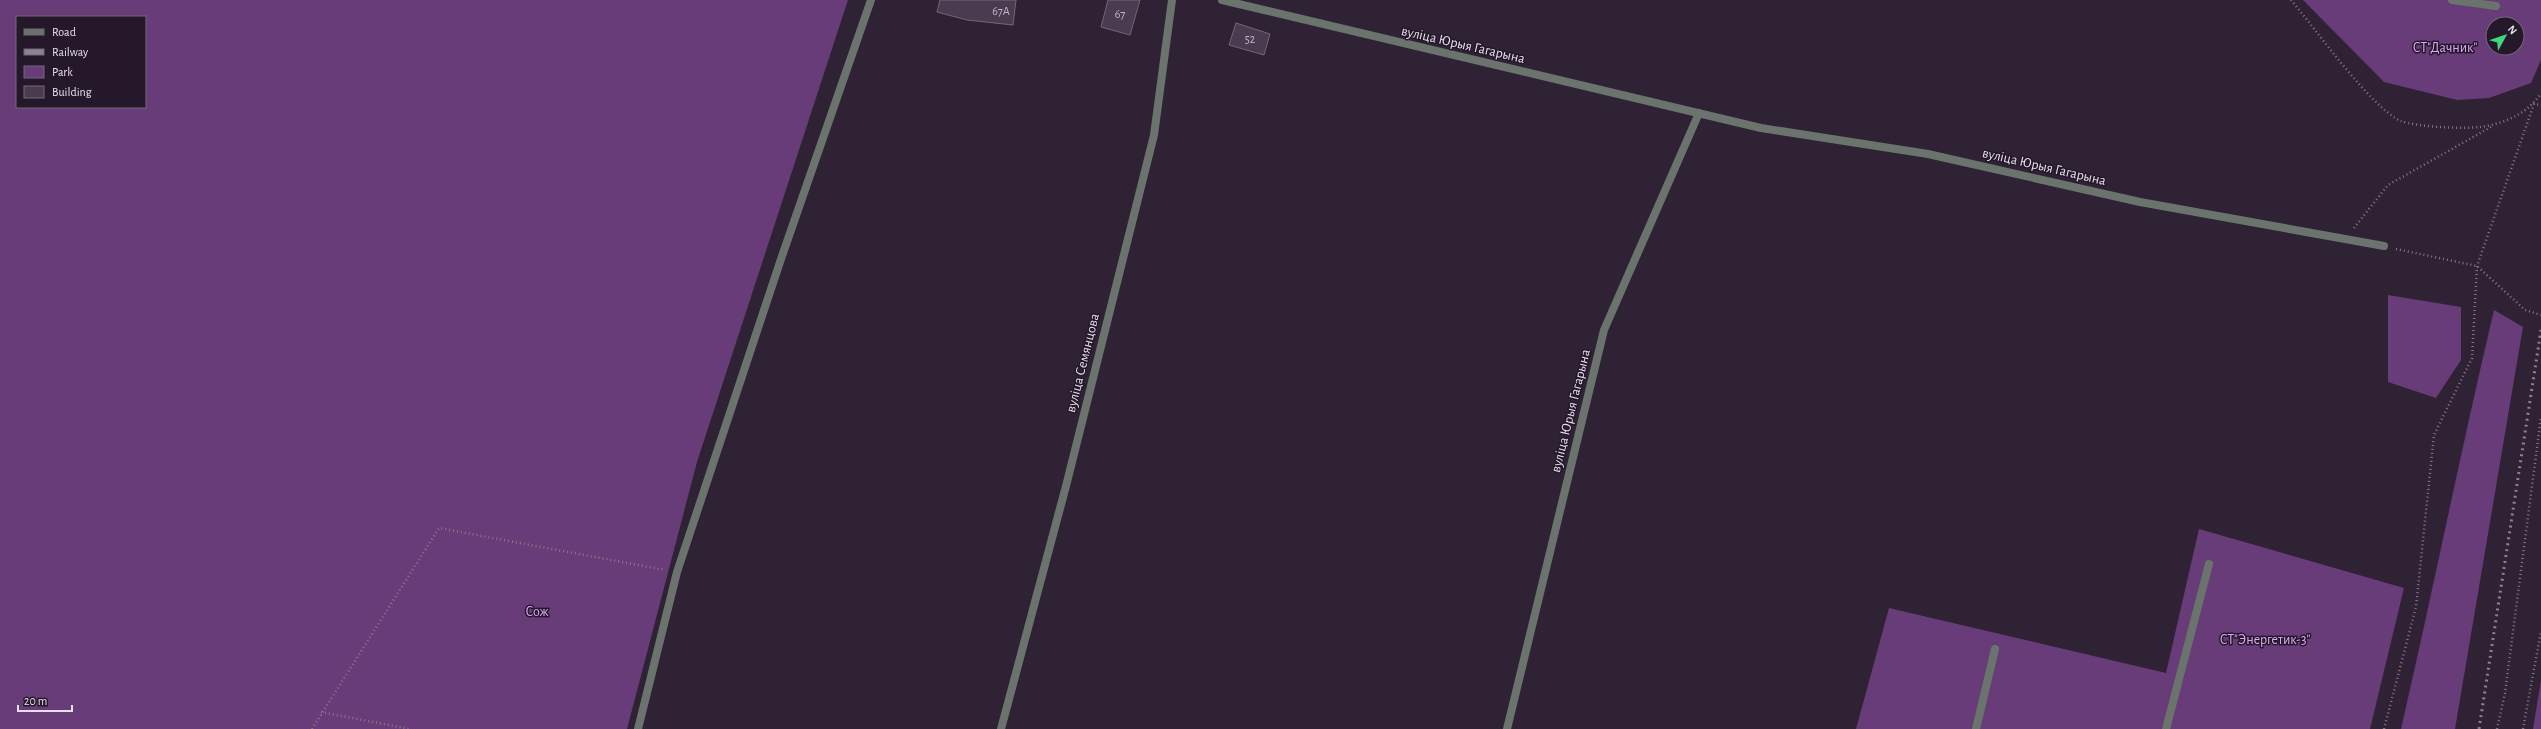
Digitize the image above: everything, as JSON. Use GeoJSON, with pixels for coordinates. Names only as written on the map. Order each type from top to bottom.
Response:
{"type":"FeatureCollection","features":[{"type":"Feature","properties":{"kind":"street"},"geometry":{"type":"LineString","coordinates":[[638,729],[677,572],[781,260],[871,0]]}},
{"type":"Feature","properties":{"kind":"street","name":"вуліца Семянцова"},"geometry":{"type":"LineString","coordinates":[[1002,729],[1066,486],[1154,135],[1172,0]]}},
{"type":"Feature","properties":{"kind":"street","name":"вуліца Юрыя Гагарына"},"geometry":{"type":"LineString","coordinates":[[1222,0],[1761,128],[1928,154],[2140,202],[2384,246]]}},
{"type":"Feature","properties":{"kind":"street"},"geometry":{"type":"LineString","coordinates":[[2452,0],[2496,6]]}},
{"type":"Feature","properties":{"kind":"street","name":"вуліца Юрыя Гагарына"},"geometry":{"type":"LineString","coordinates":[[1507,729],[1604,330],[1699,113]]}},
{"type":"Feature","properties":{"kind":"street"},"geometry":{"type":"LineString","coordinates":[[2166,729],[2209,564]]}},
{"type":"Feature","properties":{"kind":"street"},"geometry":{"type":"LineString","coordinates":[[1976,729],[1996,649]]}},
{"type":"Feature","properties":{"kind":"path"},"geometry":{"type":"LineString","coordinates":[[2291,0],[2372,99],[2401,121],[2462,129],[2494,126]]}},
{"type":"Feature","properties":{"kind":"path"},"geometry":{"type":"LineString","coordinates":[[2384,729],[2416,606],[2434,435],[2472,358],[2477,266],[2534,104],[2541,93]]}},
{"type":"Feature","properties":{"kind":"path"},"geometry":{"type":"LineString","coordinates":[[2345,239],[2388,185],[2494,126],[2515,116],[2534,104],[2541,105]]}},
{"type":"Feature","properties":{"kind":"path"},"geometry":{"type":"LineString","coordinates":[[2384,246],[2477,266],[2525,310],[2541,315]]}},
{"type":"Feature","properties":{"kind":"path"},"geometry":{"type":"LineString","coordinates":[[2497,729],[2505,693],[2541,417]]}},
{"type":"Feature","properties":{"kind":"path"},"geometry":{"type":"LineString","coordinates":[[312,729],[321,712],[439,528],[677,572]]}},
{"type":"Feature","properties":{"kind":"path"},"geometry":{"type":"LineString","coordinates":[[2523,729],[2541,631]]}},
{"type":"Feature","properties":{"kind":"path"},"geometry":{"type":"LineString","coordinates":[[321,712],[410,729]]}},
{"type":"Feature","properties":{"kind":"green space","name":"Сож"},"geometry":{"type":"Polygon","coordinates":[[[0,0],[848,0],[697,462],[627,729],[0,729],[0,0]]]}},
{"type":"Feature","properties":{"kind":"green space","name":"СТ\"Дачник\""},"geometry":{"type":"Polygon","coordinates":[[[2303,0],[2541,0],[2541,60],[2531,83],[2489,98],[2457,100],[2384,82],[2303,0]]]}},
{"type":"Feature","properties":{"kind":"green space"},"geometry":{"type":"Polygon","coordinates":[[[2388,295],[2461,307],[2461,360],[2436,398],[2388,382],[2388,295]]]}},
{"type":"Feature","properties":{"kind":"green space"},"geometry":{"type":"Polygon","coordinates":[[[2494,310],[2523,327],[2455,729],[2401,729],[2470,415],[2494,310]]]}},
{"type":"Feature","properties":{"kind":"green space","name":"СТ\"Энергетик-3\""},"geometry":{"type":"Polygon","coordinates":[[[2199,529],[2404,588],[2370,729],[1856,729],[1889,608],[2166,673],[2199,529]]]}},
{"type":"Feature","properties":{"kind":"green space"},"geometry":{"type":"Polygon","coordinates":[[[2541,680],[2541,729],[2533,729],[2541,680]]]}},
{"type":"Feature","properties":{"kind":"building"},"geometry":{"type":"Polygon","coordinates":[[[940,0],[1016,0],[1013,25],[967,20],[937,12],[940,0]]]}},
{"type":"Feature","properties":{"kind":"building"},"geometry":{"type":"Polygon","coordinates":[[[1108,0],[1140,0],[1130,35],[1101,27],[1108,0]]]}},
{"type":"Feature","properties":{"kind":"building"},"geometry":{"type":"Polygon","coordinates":[[[1236,23],[1270,34],[1264,55],[1229,45],[1236,23]]]}},
{"type":"Feature","properties":{"kind":"railway"},"geometry":{"type":"LineString","coordinates":[[2479,729],[2541,330]]}}]}
